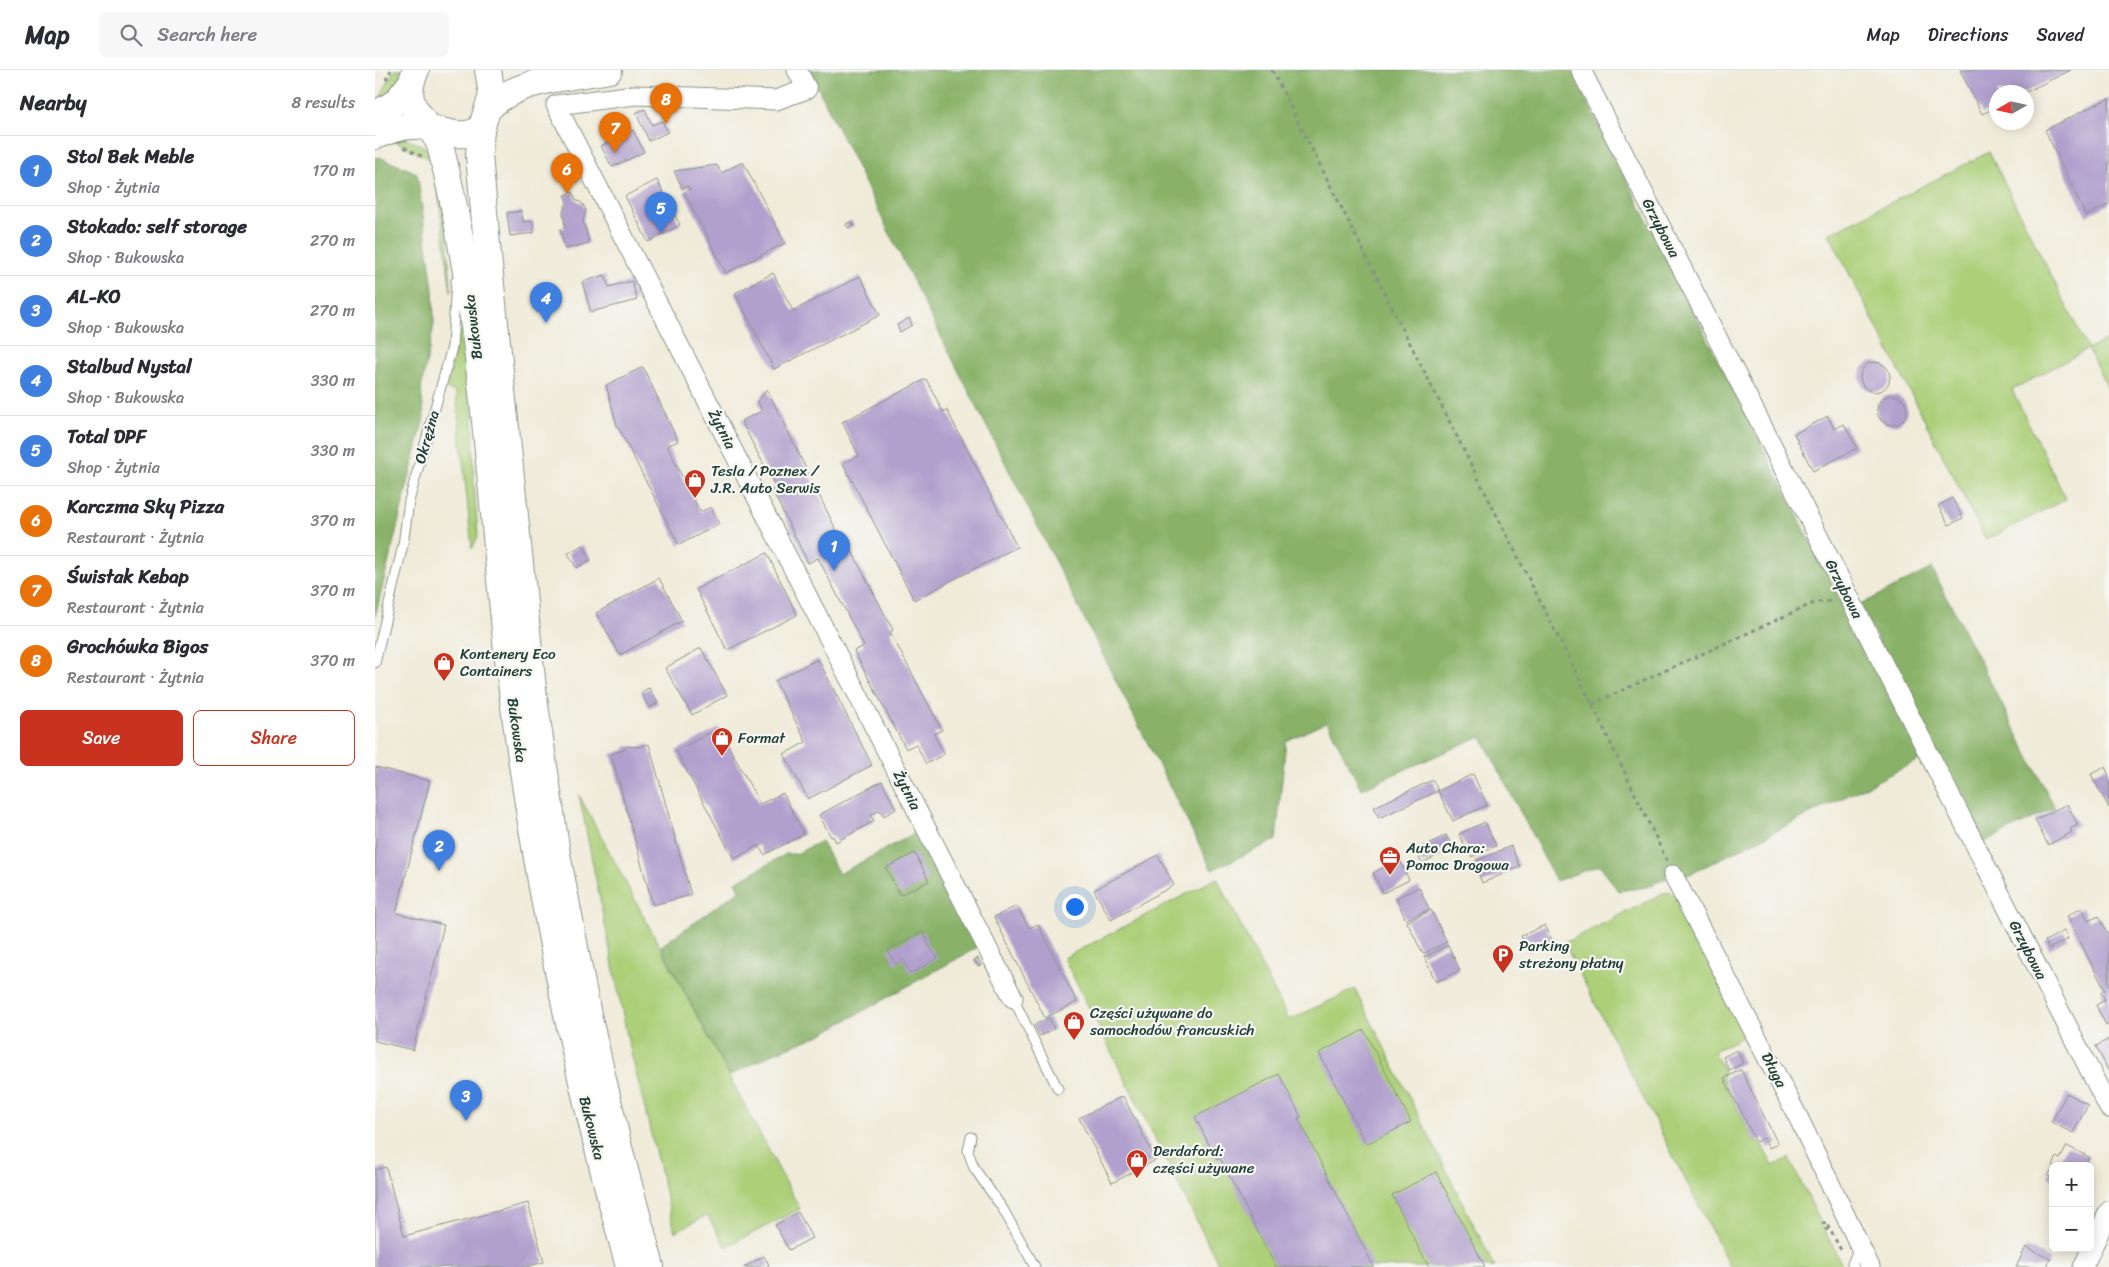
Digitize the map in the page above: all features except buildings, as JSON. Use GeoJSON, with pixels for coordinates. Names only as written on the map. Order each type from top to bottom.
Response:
{"type":"FeatureCollection","features":[{"type":"Feature","properties":{"kind":"main road","name":"Bukowska"},"geometry":{"type":"LineString","coordinates":[[488,70],[493,91],[485,119],[479,155],[528,641],[544,769],[557,854],[587,1010],[619,1148],[651,1267]]}},
{"type":"Feature","properties":{"kind":"main road"},"geometry":{"type":"LineString","coordinates":[[386,140],[410,126],[461,135],[485,119],[507,93],[551,94],[609,70]]}},
{"type":"Feature","properties":{"kind":"main road","name":"Bukowska"},"geometry":{"type":"LineString","coordinates":[[414,76],[410,94],[414,109],[431,129],[440,145],[455,208],[469,287],[507,650],[535,849],[569,1028],[629,1267]]}},
{"type":"Feature","properties":{"kind":"main road"},"geometry":{"type":"LineString","coordinates":[[375,115],[396,102],[414,76]]}},
{"type":"Feature","properties":{"kind":"street"},"geometry":{"type":"LineString","coordinates":[[551,94],[776,100],[807,89],[797,70]]}},
{"type":"Feature","properties":{"kind":"street","name":"Grzybowa"},"geometry":{"type":"LineString","coordinates":[[1581,70],[2109,1108]]}},
{"type":"Feature","properties":{"kind":"street","name":"Żytnia"},"geometry":{"type":"LineString","coordinates":[[551,94],[1013,998]]}},
{"type":"Feature","properties":{"kind":"street","name":"Długa"},"geometry":{"type":"LineString","coordinates":[[1673,875],[1799,1119],[1870,1267]]}},
{"type":"Feature","properties":{"kind":"street"},"geometry":{"type":"LineString","coordinates":[[2083,1267],[2109,1211]]}},
{"type":"Feature","properties":{"kind":"lane","name":"Okrężna"},"geometry":{"type":"LineString","coordinates":[[375,663],[403,545],[409,501],[452,347],[456,303],[455,208]]}},
{"type":"Feature","properties":{"kind":"lane"},"geometry":{"type":"LineString","coordinates":[[1013,998],[1058,1089]]}},
{"type":"Feature","properties":{"kind":"lane"},"geometry":{"type":"LineString","coordinates":[[971,1137],[968,1152],[974,1168],[1003,1209],[1035,1267]]}},
{"type":"Feature","properties":{"kind":"lane"},"geometry":{"type":"LineString","coordinates":[[1853,1267],[1852,1264],[1860,1246]]}},
{"type":"Feature","properties":{"kind":"path"},"geometry":{"type":"LineString","coordinates":[[1271,70],[1592,704],[1673,875]]}},
{"type":"Feature","properties":{"kind":"path"},"geometry":{"type":"LineString","coordinates":[[386,140],[427,159]]}},
{"type":"Feature","properties":{"kind":"path"},"geometry":{"type":"LineString","coordinates":[[1592,704],[1816,602],[1829,602],[1848,596]]}},
{"type":"Feature","properties":{"kind":"path"},"geometry":{"type":"LineString","coordinates":[[1825,1230],[1829,1228]]}},
{"type":"Feature","properties":{"kind":"green space"},"geometry":{"type":"Polygon","coordinates":[[[394,70],[402,70],[397,87],[376,106],[394,70]]]}},
{"type":"Feature","properties":{"kind":"green space"},"geometry":{"type":"Polygon","coordinates":[[[809,70],[1571,70],[1921,759],[1688,875],[1673,875],[1647,887],[1618,891],[1600,865],[1556,881],[1481,736],[1361,789],[1327,722],[1286,741],[1276,840],[1212,870],[926,307],[809,70]]]}},
{"type":"Feature","properties":{"kind":"green space"},"geometry":{"type":"Polygon","coordinates":[[[403,138],[424,146],[435,162],[393,140],[403,138]]]}},
{"type":"Feature","properties":{"kind":"green space"},"geometry":{"type":"Polygon","coordinates":[[[1989,152],[2088,349],[2012,390],[2066,499],[1986,540],[1829,234],[1989,152]]]}},
{"type":"Feature","properties":{"kind":"green space"},"geometry":{"type":"Polygon","coordinates":[[[379,157],[417,173],[433,288],[434,325],[421,389],[424,418],[375,617],[375,158],[379,157]]]}},
{"type":"Feature","properties":{"kind":"green space"},"geometry":{"type":"Polygon","coordinates":[[[436,175],[447,228],[451,291],[449,276],[436,175]]]}},
{"type":"Feature","properties":{"kind":"green space"},"geometry":{"type":"Polygon","coordinates":[[[460,331],[464,331],[473,421],[474,485],[478,536],[472,549],[456,392],[446,389],[460,331]]]}},
{"type":"Feature","properties":{"kind":"green space"},"geometry":{"type":"Polygon","coordinates":[[[2109,339],[2109,391],[2088,349],[2109,339]]]}},
{"type":"Feature","properties":{"kind":"green space"},"geometry":{"type":"Polygon","coordinates":[[[1932,568],[2055,808],[1982,843],[1860,605],[1932,568]]]}},
{"type":"Feature","properties":{"kind":"green space"},"geometry":{"type":"Polygon","coordinates":[[[579,795],[800,1209],[726,1247],[707,1215],[675,1232],[628,1040],[579,795]]]}},
{"type":"Feature","properties":{"kind":"green space"},"geometry":{"type":"Polygon","coordinates":[[[919,831],[928,853],[932,855],[980,946],[820,1035],[774,1053],[729,1076],[661,946],[740,890],[736,882],[786,854],[796,854],[821,841],[839,874],[919,831]]]}},
{"type":"Feature","properties":{"kind":"green space"},"geometry":{"type":"Polygon","coordinates":[[[1217,878],[1289,1020],[1355,989],[1495,1267],[1220,1267],[1064,958],[1217,878]]]}},
{"type":"Feature","properties":{"kind":"green space"},"geometry":{"type":"Polygon","coordinates":[[[1667,892],[1674,894],[1746,1035],[1714,1051],[1724,1071],[1722,1078],[1754,1141],[1762,1145],[1773,1166],[1789,1158],[1843,1267],[1730,1267],[1564,943],[1667,892]]]}},
{"type":"Feature","properties":{"kind":"place","name":"Grochówka Bigos"},"geometry":{"type":"Point","coordinates":[666,124]}},
{"type":"Feature","properties":{"kind":"place","name":"Świstak Kebap"},"geometry":{"type":"Point","coordinates":[615,153]}},
{"type":"Feature","properties":{"kind":"place","name":"Karczma Sky Pizza"},"geometry":{"type":"Point","coordinates":[567,194]}},
{"type":"Feature","properties":{"kind":"place","name":"Total DPF"},"geometry":{"type":"Point","coordinates":[661,233]}},
{"type":"Feature","properties":{"kind":"place","name":"Stalbud Nystal"},"geometry":{"type":"Point","coordinates":[546,323]}},
{"type":"Feature","properties":{"kind":"place","name":"Tesla / Poznex / J.R. Auto Serwis"},"geometry":{"type":"Point","coordinates":[695,499]}},
{"type":"Feature","properties":{"kind":"place","name":"Stol Bek Meble"},"geometry":{"type":"Point","coordinates":[834,571]}},
{"type":"Feature","properties":{"kind":"place","name":"Kontenery Eco Containers"},"geometry":{"type":"Point","coordinates":[444,682]}},
{"type":"Feature","properties":{"kind":"place","name":"Format"},"geometry":{"type":"Point","coordinates":[722,757]}},
{"type":"Feature","properties":{"kind":"place","name":"Stokado: self storage"},"geometry":{"type":"Point","coordinates":[439,871]}},
{"type":"Feature","properties":{"kind":"place","name":"Auto Chara: Pomoc Drogowa"},"geometry":{"type":"Point","coordinates":[1390,876]}},
{"type":"Feature","properties":{"kind":"place","name":"Parking streżony płatny"},"geometry":{"type":"Point","coordinates":[1503,974]}},
{"type":"Feature","properties":{"kind":"place","name":"Części używane do samochodów francuskich"},"geometry":{"type":"Point","coordinates":[1074,1041]}},
{"type":"Feature","properties":{"kind":"place","name":"AL-KO"},"geometry":{"type":"Point","coordinates":[466,1121]}},
{"type":"Feature","properties":{"kind":"place","name":"Derdaford: części używane"},"geometry":{"type":"Point","coordinates":[1137,1179]}}]}
